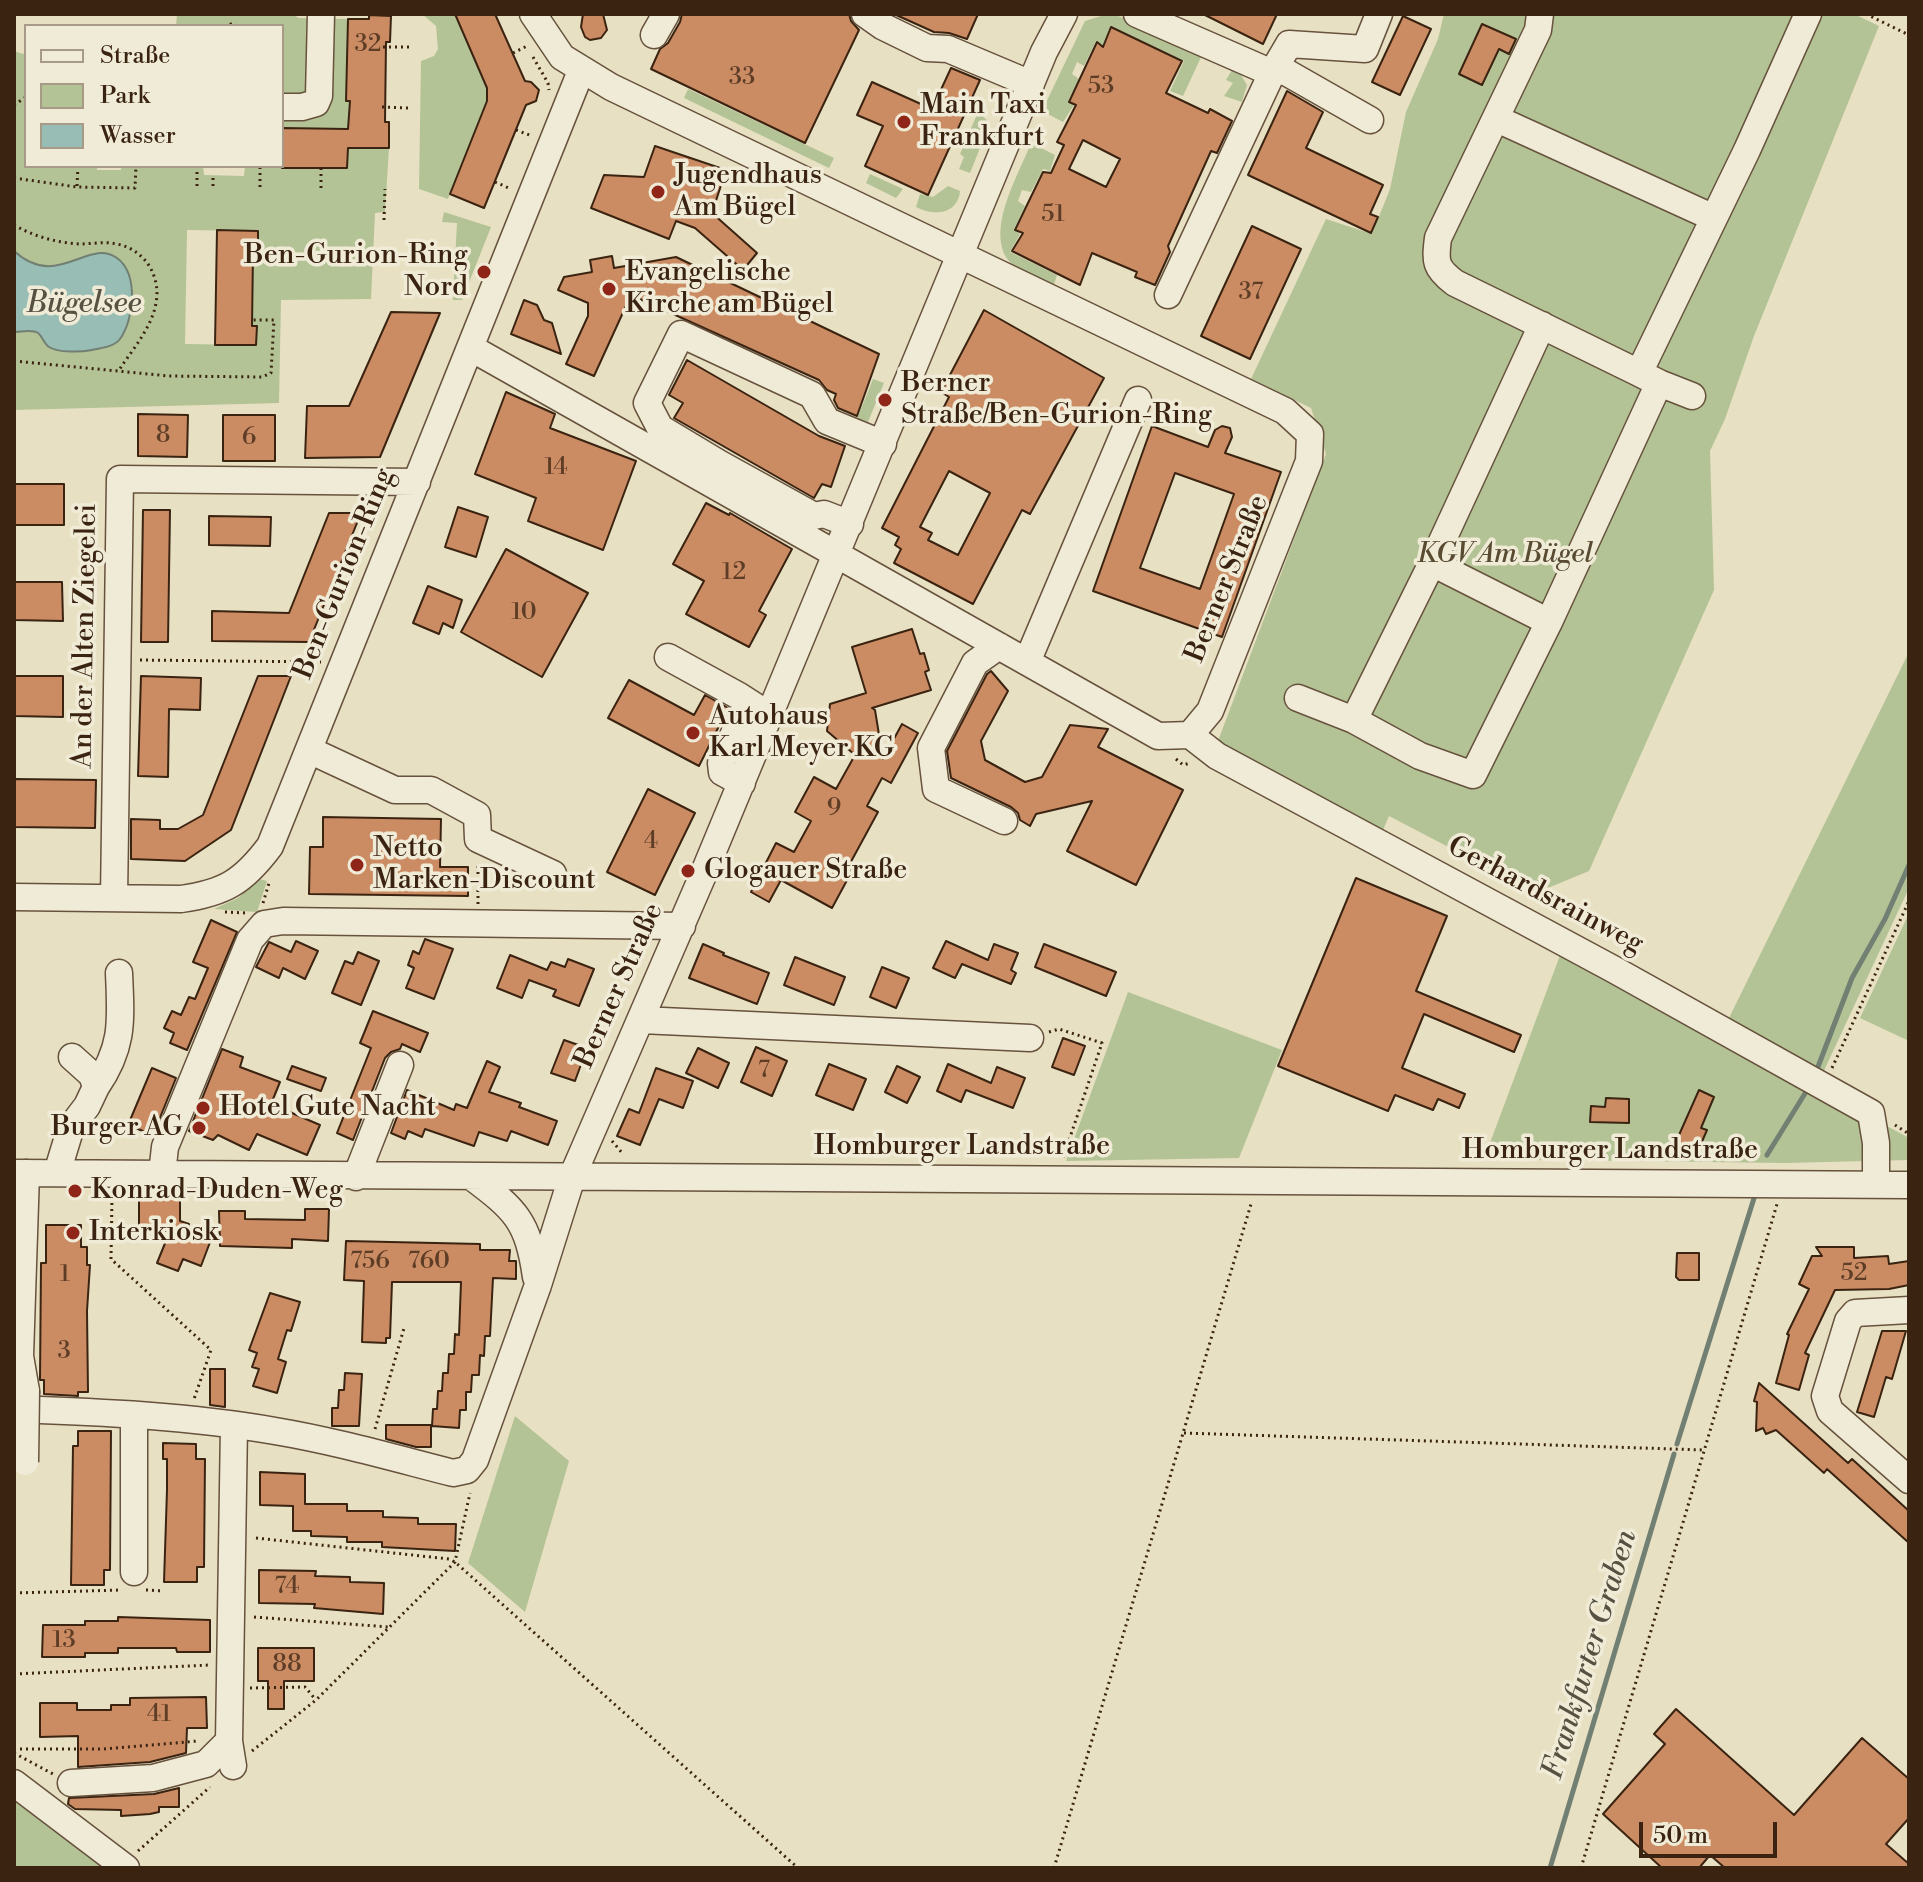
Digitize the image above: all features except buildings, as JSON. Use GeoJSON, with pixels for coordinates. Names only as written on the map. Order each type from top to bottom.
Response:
{"type":"FeatureCollection","features":[{"type":"Feature","properties":{"kind":"street"},"geometry":{"type":"LineString","coordinates":[[284,107],[316,103],[319,96],[321,14]]}},
{"type":"Feature","properties":{"kind":"street"},"geometry":{"type":"LineString","coordinates":[[533,14],[562,57],[581,71],[960,255]]}},
{"type":"Feature","properties":{"kind":"street"},"geometry":{"type":"LineString","coordinates":[[865,14],[927,48],[948,49],[1031,84]]}},
{"type":"Feature","properties":{"kind":"street","name":"Berner Straße"},"geometry":{"type":"LineString","coordinates":[[467,1470],[475,1460],[538,1285],[572,1177],[742,783],[759,709],[837,555],[1044,52],[1064,14]]}},
{"type":"Feature","properties":{"kind":"street"},"geometry":{"type":"LineString","coordinates":[[1137,14],[1272,73],[1284,71],[1370,120]]}},
{"type":"Feature","properties":{"kind":"street"},"geometry":{"type":"LineString","coordinates":[[1168,295],[1272,73],[1289,44],[1365,49],[1379,14]]}},
{"type":"Feature","properties":{"kind":"street"},"geometry":{"type":"LineString","coordinates":[[1540,14],[1538,30],[1438,238],[1435,259],[1442,273],[1455,283],[1692,396]]}},
{"type":"Feature","properties":{"kind":"street"},"geometry":{"type":"LineString","coordinates":[[1298,698],[1354,720],[1420,756],[1473,775],[1549,622],[1714,218],[1808,14]]}},
{"type":"Feature","properties":{"kind":"street","name":"Ben-Gurion-Ring"},"geometry":{"type":"LineString","coordinates":[[14,897],[181,899],[218,891],[237,882],[254,868],[270,846],[581,71]]}},
{"type":"Feature","properties":{"kind":"street"},"geometry":{"type":"LineString","coordinates":[[1497,119],[1714,218]]}},
{"type":"Feature","properties":{"kind":"street","name":"Berner Straße"},"geometry":{"type":"LineString","coordinates":[[960,255],[1285,411],[1310,434],[1309,461],[1210,711],[1190,735]]}},
{"type":"Feature","properties":{"kind":"street"},"geometry":{"type":"LineString","coordinates":[[1354,720],[1432,563],[1542,325]]}},
{"type":"Feature","properties":{"kind":"street"},"geometry":{"type":"LineString","coordinates":[[850,524],[824,514],[814,516],[720,464],[660,428],[647,403],[681,334],[812,395],[827,421],[883,444]]}},
{"type":"Feature","properties":{"kind":"street"},"geometry":{"type":"LineString","coordinates":[[471,348],[1158,736],[1190,735]]}},
{"type":"Feature","properties":{"kind":"street"},"geometry":{"type":"LineString","coordinates":[[1027,662],[1138,400]]}},
{"type":"Feature","properties":{"kind":"street","name":"An der Alten Ziegelei"},"geometry":{"type":"LineString","coordinates":[[114,898],[120,479],[417,482]]}},
{"type":"Feature","properties":{"kind":"street"},"geometry":{"type":"LineString","coordinates":[[1432,563],[1549,622]]}},
{"type":"Feature","properties":{"kind":"street"},"geometry":{"type":"LineString","coordinates":[[999,646],[975,663],[931,748],[936,789],[1004,821]]}},
{"type":"Feature","properties":{"kind":"street"},"geometry":{"type":"LineString","coordinates":[[668,657],[759,709]]}},
{"type":"Feature","properties":{"kind":"street","name":"Gerhardsrainweg"},"geometry":{"type":"LineString","coordinates":[[1190,735],[1217,756],[1380,839],[1871,1113],[1875,1135],[1876,1185]]}},
{"type":"Feature","properties":{"kind":"street"},"geometry":{"type":"LineString","coordinates":[[309,750],[395,790],[431,790],[477,815],[478,839],[553,874]]}},
{"type":"Feature","properties":{"kind":"street"},"geometry":{"type":"LineString","coordinates":[[162,1174],[170,1133],[250,940],[264,924],[283,921],[682,926]]}},
{"type":"Feature","properties":{"kind":"street"},"geometry":{"type":"LineString","coordinates":[[57,1173],[71,1127],[71,1112],[96,1087],[113,1055],[121,1031],[119,973]]}},
{"type":"Feature","properties":{"kind":"street"},"geometry":{"type":"LineString","coordinates":[[641,1020],[1030,1038]]}},
{"type":"Feature","properties":{"kind":"street"},"geometry":{"type":"LineString","coordinates":[[72,1057],[92,1075],[96,1087]]}},
{"type":"Feature","properties":{"kind":"street"},"geometry":{"type":"LineString","coordinates":[[356,1177],[400,1065]]}},
{"type":"Feature","properties":{"kind":"street"},"geometry":{"type":"LineString","coordinates":[[20,1173],[20,1464]]}},
{"type":"Feature","properties":{"kind":"street","name":"Homburger Landstraße"},"geometry":{"type":"LineString","coordinates":[[20,1173],[1909,1185]]}},
{"type":"Feature","properties":{"kind":"street"},"geometry":{"type":"LineString","coordinates":[[472,1177],[515,1212],[531,1245],[538,1285]]}},
{"type":"Feature","properties":{"kind":"street"},"geometry":{"type":"LineString","coordinates":[[1909,1310],[1855,1313],[1848,1321],[1825,1396],[1830,1411],[1909,1480]]}},
{"type":"Feature","properties":{"kind":"street"},"geometry":{"type":"LineString","coordinates":[[20,1400],[234,1425],[309,1437],[453,1473],[467,1470]]}},
{"type":"Feature","properties":{"kind":"street"},"geometry":{"type":"LineString","coordinates":[[132,1584],[134,1415]]}},
{"type":"Feature","properties":{"kind":"street"},"geometry":{"type":"LineString","coordinates":[[71,1783],[153,1778],[206,1764],[231,1753],[234,1425]]}},
{"type":"Feature","properties":{"kind":"street"},"geometry":{"type":"LineString","coordinates":[[14,1783],[125,1866]]}},
{"type":"Feature","properties":{"kind":"path"},"geometry":{"type":"LineString","coordinates":[[231,14],[231,24]]}},
{"type":"Feature","properties":{"kind":"path"},"geometry":{"type":"LineString","coordinates":[[1866,14],[1909,35]]}},
{"type":"Feature","properties":{"kind":"path"},"geometry":{"type":"LineString","coordinates":[[513,53],[527,46],[548,83],[549,93]]}},
{"type":"Feature","properties":{"kind":"path"},"geometry":{"type":"LineString","coordinates":[[383,47],[409,47]]}},
{"type":"Feature","properties":{"kind":"path"},"geometry":{"type":"LineString","coordinates":[[382,107],[408,108]]}},
{"type":"Feature","properties":{"kind":"path"},"geometry":{"type":"LineString","coordinates":[[516,130],[532,136],[537,124]]}},
{"type":"Feature","properties":{"kind":"path"},"geometry":{"type":"LineString","coordinates":[[321,164],[321,188]]}},
{"type":"Feature","properties":{"kind":"path"},"geometry":{"type":"LineString","coordinates":[[77,187],[78,168]]}},
{"type":"Feature","properties":{"kind":"path"},"geometry":{"type":"LineString","coordinates":[[14,178],[77,187],[135,188],[136,168]]}},
{"type":"Feature","properties":{"kind":"path"},"geometry":{"type":"LineString","coordinates":[[197,168],[197,186]]}},
{"type":"Feature","properties":{"kind":"path"},"geometry":{"type":"LineString","coordinates":[[260,168],[260,187]]}},
{"type":"Feature","properties":{"kind":"path"},"geometry":{"type":"LineString","coordinates":[[213,175],[213,186]]}},
{"type":"Feature","properties":{"kind":"path"},"geometry":{"type":"LineString","coordinates":[[495,182],[511,189],[507,200]]}},
{"type":"Feature","properties":{"kind":"path"},"geometry":{"type":"LineString","coordinates":[[384,220],[385,189]]}},
{"type":"Feature","properties":{"kind":"path"},"geometry":{"type":"LineString","coordinates":[[14,225],[31,234],[65,243],[118,244],[139,254],[149,264],[157,287],[154,314],[119,370]]}},
{"type":"Feature","properties":{"kind":"path"},"geometry":{"type":"LineString","coordinates":[[253,260],[274,260]]}},
{"type":"Feature","properties":{"kind":"path"},"geometry":{"type":"LineString","coordinates":[[14,361],[169,376],[262,377],[271,373],[273,365],[274,320],[252,320]]}},
{"type":"Feature","properties":{"kind":"path"},"geometry":{"type":"LineString","coordinates":[[117,660],[344,662]]}},
{"type":"Feature","properties":{"kind":"path"},"geometry":{"type":"LineString","coordinates":[[478,839],[478,923]]}},
{"type":"Feature","properties":{"kind":"path"},"geometry":{"type":"LineString","coordinates":[[1824,1085],[1909,901]]}},
{"type":"Feature","properties":{"kind":"path"},"geometry":{"type":"LineString","coordinates":[[1030,1038],[1059,1029],[1102,1043],[1054,1179]]}},
{"type":"Feature","properties":{"kind":"path"},"geometry":{"type":"LineString","coordinates":[[112,1173],[111,1259],[211,1350],[187,1420]]}},
{"type":"Feature","properties":{"kind":"path"},"geometry":{"type":"LineString","coordinates":[[1054,1868],[1257,1182]]}},
{"type":"Feature","properties":{"kind":"path"},"geometry":{"type":"LineString","coordinates":[[1581,1868],[1783,1184]]}},
{"type":"Feature","properties":{"kind":"path"},"geometry":{"type":"LineString","coordinates":[[368,1452],[404,1328]]}},
{"type":"Feature","properties":{"kind":"path"},"geometry":{"type":"LineString","coordinates":[[1184,1433],[1706,1450]]}},
{"type":"Feature","properties":{"kind":"path"},"geometry":{"type":"LineString","coordinates":[[125,1866],[231,1753],[316,1700],[455,1562],[472,1486],[467,1470]]}},
{"type":"Feature","properties":{"kind":"path"},"geometry":{"type":"LineString","coordinates":[[232,1535],[455,1562],[798,1868]]}},
{"type":"Feature","properties":{"kind":"path"},"geometry":{"type":"LineString","coordinates":[[14,1593],[132,1584],[164,1591]]}},
{"type":"Feature","properties":{"kind":"path"},"geometry":{"type":"LineString","coordinates":[[231,1615],[389,1627]]}},
{"type":"Feature","properties":{"kind":"path"},"geometry":{"type":"LineString","coordinates":[[14,1674],[230,1676],[305,1687],[316,1700]]}},
{"type":"Feature","properties":{"kind":"path"},"geometry":{"type":"LineString","coordinates":[[14,1751],[104,1749],[231,1753]]}},
{"type":"Feature","properties":{"kind":"path"},"geometry":{"type":"LineString","coordinates":[[14,1751],[71,1783]]}},
{"type":"Feature","properties":{"kind":"green space"},"geometry":{"type":"Polygon","coordinates":[[[177,14],[291,14],[299,18],[348,19],[346,101],[351,101],[348,129],[284,128],[284,24],[176,24],[177,14]]]}},
{"type":"Feature","properties":{"kind":"green space"},"geometry":{"type":"Polygon","coordinates":[[[422,14],[455,14],[487,88],[487,101],[448,199],[419,189],[421,61],[434,56],[438,49],[436,26],[422,14]]]}},
{"type":"Feature","properties":{"kind":"green space","name":"KGV Am Bügel"},"geometry":{"type":"Polygon","coordinates":[[[1444,14],[1854,14],[1879,26],[1710,451],[1714,590],[1589,871],[1543,890],[1504,876],[1389,816],[1381,835],[1218,741],[1326,454],[1311,408],[1251,379],[1326,219],[1372,234],[1390,189],[1406,112],[1438,39],[1444,14]]]}},
{"type":"Feature","properties":{"kind":"green space"},"geometry":{"type":"Polygon","coordinates":[[[1116,15],[1203,53],[1183,96],[1170,91],[1184,61],[1111,26],[1103,46],[1096,41],[1084,66],[1077,62],[1072,74],[1079,79],[1068,101],[1074,105],[1063,122],[1042,111],[1085,21],[1116,15]]]}},
{"type":"Feature","properties":{"kind":"green space"},"geometry":{"type":"Polygon","coordinates":[[[14,51],[24,53],[24,168],[203,168],[204,175],[244,176],[245,168],[347,168],[348,143],[389,148],[385,212],[375,213],[371,299],[281,300],[279,403],[14,410],[14,332],[37,333],[47,346],[92,254],[52,266],[34,264],[14,251],[14,51]],[[187,230],[185,344],[256,345],[257,327],[252,326],[253,252],[258,252],[258,231],[187,230]]]}},
{"type":"Feature","properties":{"kind":"green space"},"geometry":{"type":"Polygon","coordinates":[[[1232,70],[1241,75],[1247,85],[1242,102],[1224,96],[1233,83],[1226,80],[1232,70]]]}},
{"type":"Feature","properties":{"kind":"green space"},"geometry":{"type":"Polygon","coordinates":[[[688,89],[834,158],[829,168],[684,98],[688,89]]]}},
{"type":"Feature","properties":{"kind":"green space"},"geometry":{"type":"Polygon","coordinates":[[[978,112],[990,123],[970,173],[959,169],[964,157],[960,154],[978,112]]]}},
{"type":"Feature","properties":{"kind":"green space"},"geometry":{"type":"Polygon","coordinates":[[[1031,143],[1055,155],[1050,171],[1043,169],[1031,192],[1022,190],[1018,201],[1025,206],[1014,229],[1020,234],[1010,252],[1057,275],[1053,288],[1015,267],[1006,257],[1001,244],[1007,200],[1031,143]]]}},
{"type":"Feature","properties":{"kind":"green space"},"geometry":{"type":"Polygon","coordinates":[[[870,174],[903,189],[896,198],[866,183],[870,174]]]}},
{"type":"Feature","properties":{"kind":"green space"},"geometry":{"type":"Polygon","coordinates":[[[948,186],[960,191],[955,205],[950,209],[930,212],[916,207],[920,194],[933,197],[948,186]]]}},
{"type":"Feature","properties":{"kind":"green space"},"geometry":{"type":"Polygon","coordinates":[[[444,212],[491,227],[462,300],[453,300],[457,223],[442,222],[444,212]]]}},
{"type":"Feature","properties":{"kind":"green space"},"geometry":{"type":"Polygon","coordinates":[[[873,379],[884,383],[868,422],[857,419],[873,379]]]}},
{"type":"Feature","properties":{"kind":"green space"},"geometry":{"type":"Polygon","coordinates":[[[1909,652],[1909,888],[1821,1077],[1727,1022],[1909,652]]]}},
{"type":"Feature","properties":{"kind":"green space"},"geometry":{"type":"Polygon","coordinates":[[[259,879],[267,881],[257,912],[214,909],[238,898],[259,879]]]}},
{"type":"Feature","properties":{"kind":"green space"},"geometry":{"type":"Polygon","coordinates":[[[1909,913],[1909,1041],[1860,1018],[1909,913]]]}},
{"type":"Feature","properties":{"kind":"green space"},"geometry":{"type":"Polygon","coordinates":[[[1562,950],[1909,1138],[1909,1160],[1785,1163],[1484,1159],[1562,950]]]}},
{"type":"Feature","properties":{"kind":"green space"},"geometry":{"type":"Polygon","coordinates":[[[1128,992],[1282,1050],[1239,1158],[1066,1161],[1128,992]]]}},
{"type":"Feature","properties":{"kind":"green space"},"geometry":{"type":"Polygon","coordinates":[[[515,1416],[569,1461],[525,1612],[468,1563],[515,1416]]]}},
{"type":"Feature","properties":{"kind":"green space"},"geometry":{"type":"Polygon","coordinates":[[[14,1782],[115,1868],[14,1868],[14,1782]]]}},
{"type":"Feature","properties":{"kind":"water","name":"Bügelsee"},"geometry":{"type":"Polygon","coordinates":[[[14,251],[30,262],[45,266],[95,254],[106,253],[117,258],[129,275],[132,297],[129,321],[120,339],[103,348],[64,351],[49,347],[36,332],[14,332],[14,251]]]}},
{"type":"Feature","properties":{"kind":"waterway"},"geometry":{"type":"LineString","coordinates":[[1816,1072],[1852,978],[1885,919],[1909,865]]}},
{"type":"Feature","properties":{"kind":"waterway","name":"Frankfurter Graben"},"geometry":{"type":"LineString","coordinates":[[1767,1155],[1809,1087]]}},
{"type":"Feature","properties":{"kind":"waterway","name":"Frankfurter Graben"},"geometry":{"type":"LineString","coordinates":[[1677,1444],[1755,1195]]}},
{"type":"Feature","properties":{"kind":"waterway","name":"Frankfurter Graben"},"geometry":{"type":"LineString","coordinates":[[1550,1868],[1674,1454]]}},
{"type":"Feature","properties":{"kind":"place","name":"Main Taxi Frankfurt"},"geometry":{"type":"Point","coordinates":[904,122]}},
{"type":"Feature","properties":{"kind":"place","name":"Jugendhaus Am Bügel"},"geometry":{"type":"Point","coordinates":[658,192]}},
{"type":"Feature","properties":{"kind":"place","name":"Ben-Gurion-Ring Nord"},"geometry":{"type":"Point","coordinates":[484,272]}},
{"type":"Feature","properties":{"kind":"place","name":"Evangelische Kirche am Bügel"},"geometry":{"type":"Point","coordinates":[609,289]}},
{"type":"Feature","properties":{"kind":"place","name":"Berner Straße/Ben-Gurion-Ring"},"geometry":{"type":"Point","coordinates":[885,400]}},
{"type":"Feature","properties":{"kind":"place","name":"Autohaus Karl Meyer KG"},"geometry":{"type":"Point","coordinates":[693,733]}},
{"type":"Feature","properties":{"kind":"place","name":"Netto Marken-Discount"},"geometry":{"type":"Point","coordinates":[357,865]}},
{"type":"Feature","properties":{"kind":"place","name":"Glogauer Straße"},"geometry":{"type":"Point","coordinates":[688,871]}},
{"type":"Feature","properties":{"kind":"place","name":"Hotel Gute Nacht"},"geometry":{"type":"Point","coordinates":[203,1108]}},
{"type":"Feature","properties":{"kind":"place","name":"Burger AG"},"geometry":{"type":"Point","coordinates":[199,1128]}},
{"type":"Feature","properties":{"kind":"place","name":"Konrad-Duden-Weg"},"geometry":{"type":"Point","coordinates":[75,1191]}},
{"type":"Feature","properties":{"kind":"place","name":"Interkiosk"},"geometry":{"type":"Point","coordinates":[73,1233]}}]}
